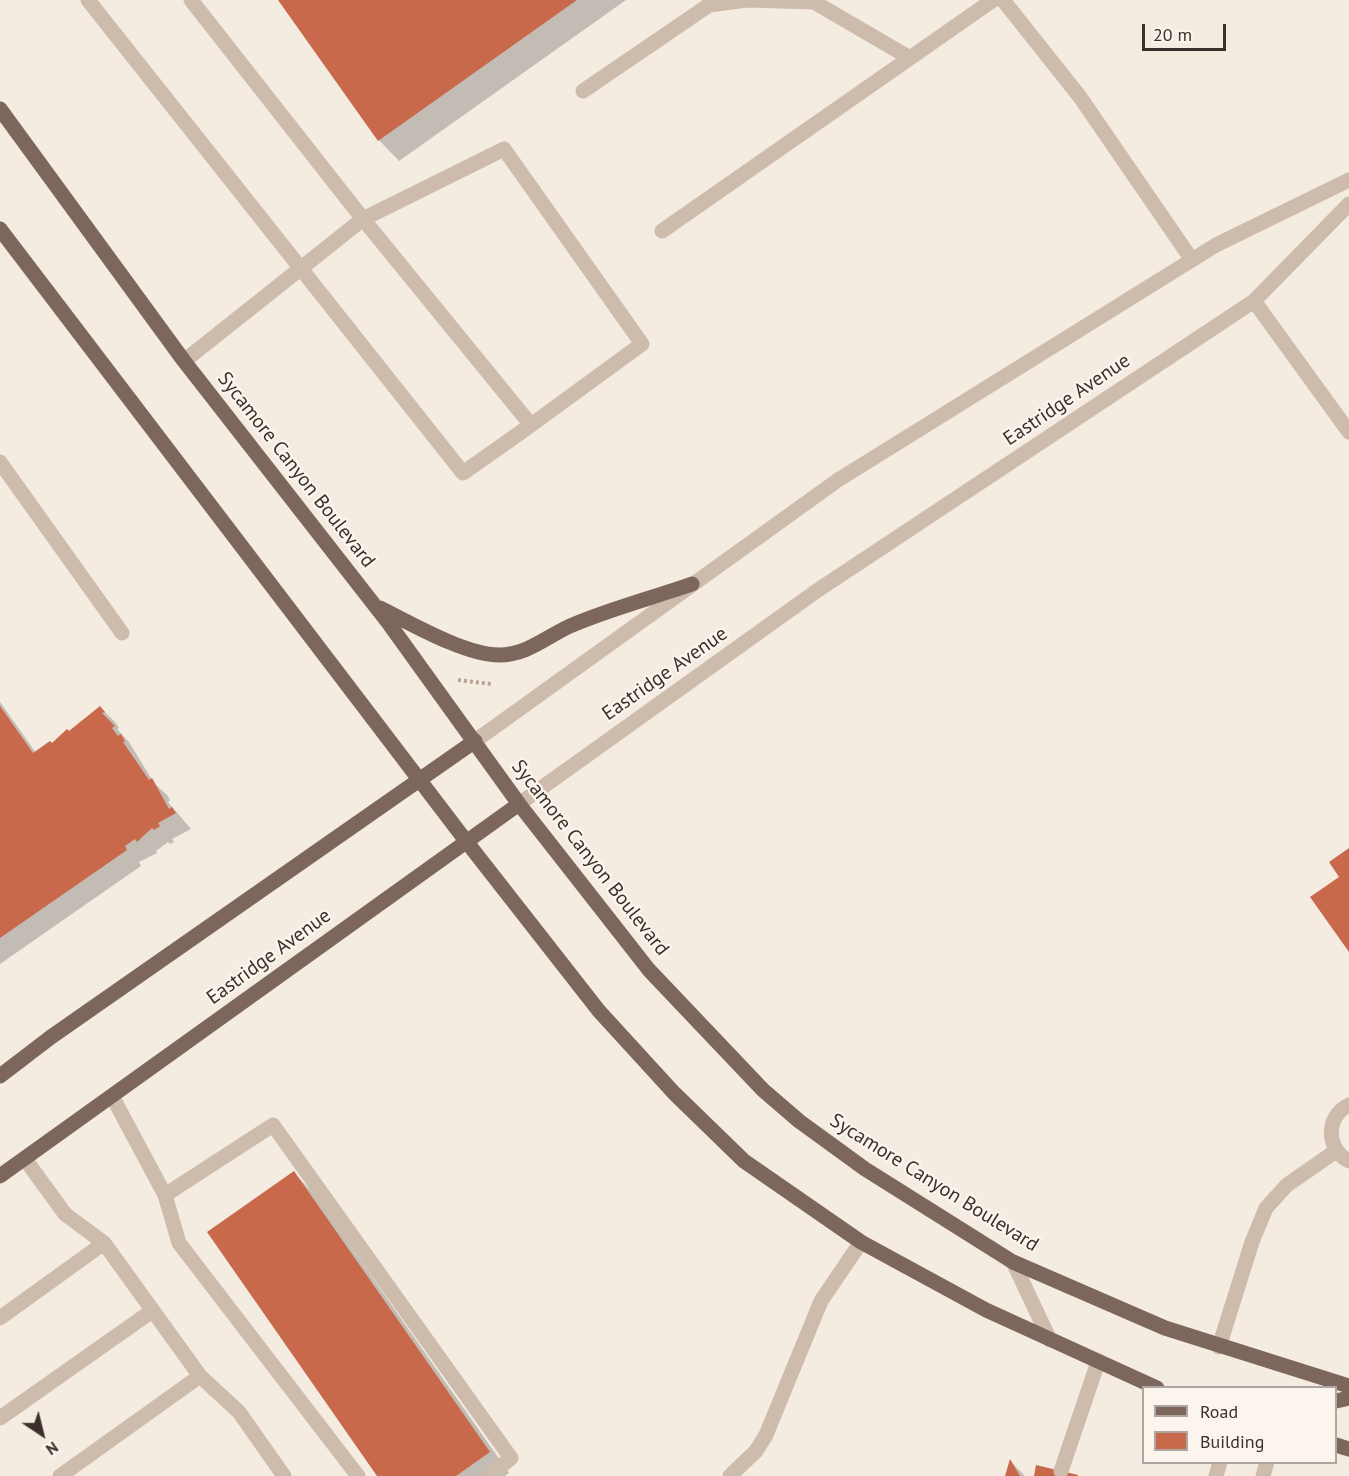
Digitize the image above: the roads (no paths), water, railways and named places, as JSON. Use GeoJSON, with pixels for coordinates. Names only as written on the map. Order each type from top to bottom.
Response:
{"type":"FeatureCollection","features":[{"type":"Feature","properties":{"kind":"main road","name":"Sycamore Canyon Boulevard"},"geometry":{"type":"LineString","coordinates":[[0,109],[184,361],[375,605],[519,804],[649,970],[763,1090],[799,1121],[865,1168],[1013,1262],[1165,1328],[1219,1347],[1349,1386]]}},
{"type":"Feature","properties":{"kind":"main road"},"geometry":{"type":"LineString","coordinates":[[0,229],[466,841],[599,1011],[674,1093],[744,1161],[861,1242],[986,1310],[1152,1386]]}},
{"type":"Feature","properties":{"kind":"main road"},"geometry":{"type":"LineString","coordinates":[[375,605],[428,632],[483,653],[500,655],[518,652],[544,643],[569,627],[692,584]]}},
{"type":"Feature","properties":{"kind":"main road"},"geometry":{"type":"LineString","coordinates":[[0,1076],[418,777],[475,741]]}},
{"type":"Feature","properties":{"kind":"main road","name":"Eastridge Avenue"},"geometry":{"type":"LineString","coordinates":[[0,1176],[519,804]]}},
{"type":"Feature","properties":{"kind":"street"},"geometry":{"type":"LineString","coordinates":[[88,0],[301,270],[463,473],[642,344],[504,150],[363,219],[301,270],[184,361]]}},
{"type":"Feature","properties":{"kind":"street"},"geometry":{"type":"LineString","coordinates":[[191,0],[363,219],[531,425]]}},
{"type":"Feature","properties":{"kind":"street"},"geometry":{"type":"LineString","coordinates":[[583,91],[709,5],[747,0],[814,2],[910,58]]}},
{"type":"Feature","properties":{"kind":"street"},"geometry":{"type":"LineString","coordinates":[[662,231],[993,0]]}},
{"type":"Feature","properties":{"kind":"street"},"geometry":{"type":"LineString","coordinates":[[1003,0],[1080,98],[1192,260]]}},
{"type":"Feature","properties":{"kind":"street"},"geometry":{"type":"LineString","coordinates":[[475,741],[838,480],[1216,245],[1349,180]]}},
{"type":"Feature","properties":{"kind":"street","name":"Eastridge Avenue"},"geometry":{"type":"LineString","coordinates":[[519,804],[818,590],[1254,301],[1349,204]]}},
{"type":"Feature","properties":{"kind":"street"},"geometry":{"type":"LineString","coordinates":[[1254,301],[1349,432]]}},
{"type":"Feature","properties":{"kind":"street"},"geometry":{"type":"LineString","coordinates":[[0,462],[122,633]]}},
{"type":"Feature","properties":{"kind":"street"},"geometry":{"type":"LineString","coordinates":[[112,1096],[165,1195],[179,1243],[358,1476]]}},
{"type":"Feature","properties":{"kind":"street"},"geometry":{"type":"LineString","coordinates":[[1349,1105],[1337,1114],[1332,1122],[1332,1142],[1336,1151],[1349,1161]]}},
{"type":"Feature","properties":{"kind":"street"},"geometry":{"type":"LineString","coordinates":[[165,1195],[273,1125],[511,1458],[489,1476]]}},
{"type":"Feature","properties":{"kind":"street"},"geometry":{"type":"LineString","coordinates":[[1219,1347],[1252,1242],[1266,1208],[1287,1185],[1336,1151]]}},
{"type":"Feature","properties":{"kind":"street"},"geometry":{"type":"LineString","coordinates":[[25,1159],[65,1214],[104,1243],[200,1376],[239,1413],[284,1476]]}},
{"type":"Feature","properties":{"kind":"street"},"geometry":{"type":"LineString","coordinates":[[730,1476],[746,1462],[766,1435],[821,1301],[861,1242]]}},
{"type":"Feature","properties":{"kind":"street"},"geometry":{"type":"LineString","coordinates":[[0,1318],[104,1243]]}},
{"type":"Feature","properties":{"kind":"street"},"geometry":{"type":"LineString","coordinates":[[1013,1262],[1050,1340]]}},
{"type":"Feature","properties":{"kind":"street"},"geometry":{"type":"LineString","coordinates":[[0,1418],[152,1311]]}},
{"type":"Feature","properties":{"kind":"street"},"geometry":{"type":"LineString","coordinates":[[1061,1471],[1098,1362]]}},
{"type":"Feature","properties":{"kind":"street"},"geometry":{"type":"LineString","coordinates":[[60,1476],[200,1376]]}}]}
